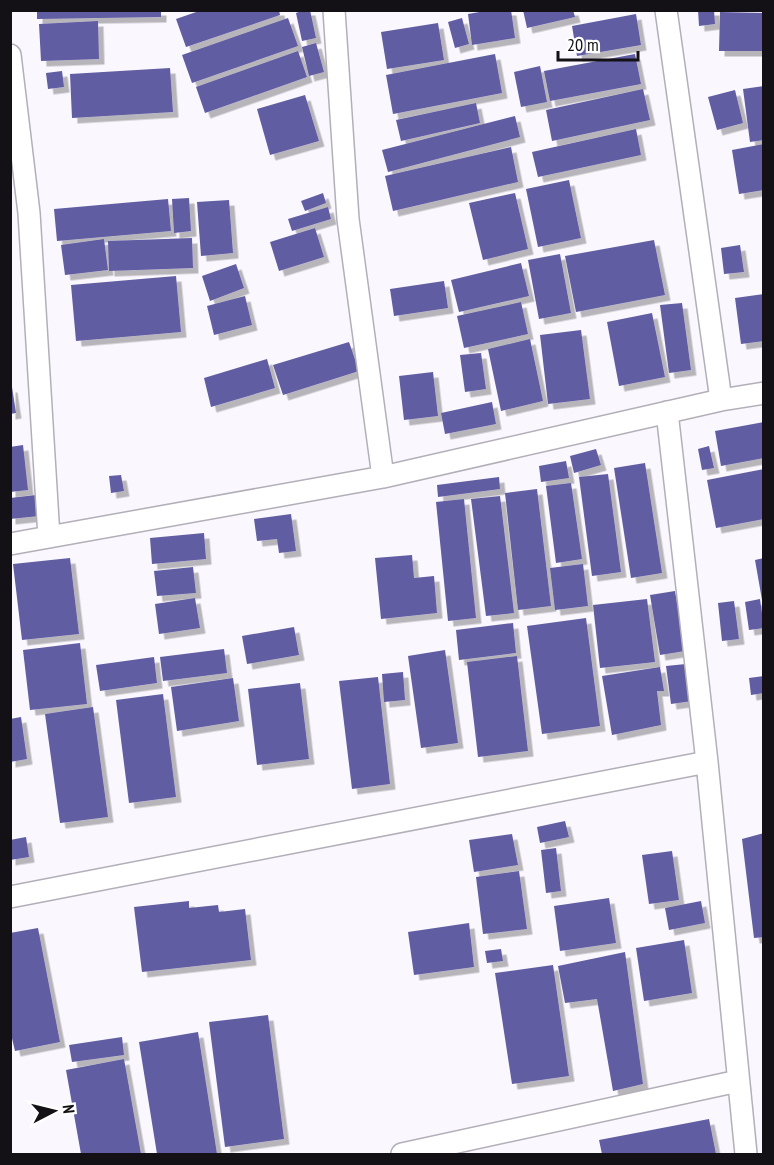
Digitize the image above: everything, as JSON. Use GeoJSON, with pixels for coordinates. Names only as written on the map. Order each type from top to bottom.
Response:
{"type":"FeatureCollection","features":[{"type":"Feature","properties":{"kind":"street"},"geometry":{"type":"LineString","coordinates":[[334,10],[348,219],[383,477]]}},
{"type":"Feature","properties":{"kind":"street"},"geometry":{"type":"LineString","coordinates":[[666,10],[721,400]]}},
{"type":"Feature","properties":{"kind":"street"},"geometry":{"type":"LineString","coordinates":[[10,55],[29,213],[49,537]]}},
{"type":"Feature","properties":{"kind":"street"},"geometry":{"type":"LineString","coordinates":[[10,544],[383,477],[721,400],[764,393]]}},
{"type":"Feature","properties":{"kind":"street"},"geometry":{"type":"LineString","coordinates":[[667,412],[746,1155]]}},
{"type":"Feature","properties":{"kind":"street"},"geometry":{"type":"LineString","coordinates":[[10,897],[706,762]]}},
{"type":"Feature","properties":{"kind":"street"},"geometry":{"type":"LineString","coordinates":[[412,1153],[738,1081]]}},
{"type":"Feature","properties":{"kind":"building"},"geometry":{"type":"Polygon","coordinates":[[[37,10],[161,10],[161,17],[37,19],[37,10]]]}},
{"type":"Feature","properties":{"kind":"building"},"geometry":{"type":"Polygon","coordinates":[[[202,10],[279,10],[280,15],[186,47],[176,19],[202,10]]]}},
{"type":"Feature","properties":{"kind":"building"},"geometry":{"type":"Polygon","coordinates":[[[310,10],[316,38],[302,41],[296,13],[310,10]]]}},
{"type":"Feature","properties":{"kind":"building"},"geometry":{"type":"Polygon","coordinates":[[[491,10],[511,10],[515,38],[472,45],[468,14],[491,10]]]}},
{"type":"Feature","properties":{"kind":"building"},"geometry":{"type":"Polygon","coordinates":[[[523,10],[573,10],[575,17],[527,28],[523,10]]]}},
{"type":"Feature","properties":{"kind":"building"},"geometry":{"type":"Polygon","coordinates":[[[698,10],[714,10],[715,24],[699,26],[698,10]]]}},
{"type":"Feature","properties":{"kind":"building"},"geometry":{"type":"Polygon","coordinates":[[[720,12],[764,13],[764,51],[719,51],[720,12]]]}},
{"type":"Feature","properties":{"kind":"building"},"geometry":{"type":"Polygon","coordinates":[[[636,14],[641,45],[577,56],[572,26],[636,14]]]}},
{"type":"Feature","properties":{"kind":"building"},"geometry":{"type":"Polygon","coordinates":[[[288,18],[298,46],[192,83],[182,55],[288,18]]]}},
{"type":"Feature","properties":{"kind":"building"},"geometry":{"type":"Polygon","coordinates":[[[462,18],[469,44],[455,48],[448,22],[462,18]]]}},
{"type":"Feature","properties":{"kind":"building"},"geometry":{"type":"Polygon","coordinates":[[[98,21],[99,59],[41,61],[39,24],[98,21]]]}},
{"type":"Feature","properties":{"kind":"building"},"geometry":{"type":"Polygon","coordinates":[[[438,23],[444,60],[387,69],[381,32],[438,23]]]}},
{"type":"Feature","properties":{"kind":"building"},"geometry":{"type":"Polygon","coordinates":[[[316,43],[324,72],[309,76],[302,47],[316,43]]]}},
{"type":"Feature","properties":{"kind":"building"},"geometry":{"type":"Polygon","coordinates":[[[298,51],[307,77],[205,113],[196,87],[298,51]]]}},
{"type":"Feature","properties":{"kind":"building"},"geometry":{"type":"Polygon","coordinates":[[[495,54],[502,93],[393,114],[386,75],[495,54]]]}},
{"type":"Feature","properties":{"kind":"building"},"geometry":{"type":"Polygon","coordinates":[[[635,54],[641,84],[550,101],[544,71],[635,54]]]}},
{"type":"Feature","properties":{"kind":"building"},"geometry":{"type":"Polygon","coordinates":[[[540,66],[547,102],[521,107],[514,72],[540,66]]]}},
{"type":"Feature","properties":{"kind":"building"},"geometry":{"type":"Polygon","coordinates":[[[170,68],[173,112],[72,118],[70,74],[170,68]]]}},
{"type":"Feature","properties":{"kind":"building"},"geometry":{"type":"Polygon","coordinates":[[[62,71],[64,87],[48,89],[46,73],[62,71]]]}},
{"type":"Feature","properties":{"kind":"building"},"geometry":{"type":"Polygon","coordinates":[[[764,86],[764,140],[750,142],[743,89],[764,86]]]}},
{"type":"Feature","properties":{"kind":"building"},"geometry":{"type":"Polygon","coordinates":[[[643,89],[650,120],[552,141],[546,110],[643,89]]]}},
{"type":"Feature","properties":{"kind":"building"},"geometry":{"type":"Polygon","coordinates":[[[735,90],[743,123],[717,130],[708,97],[735,90]]]}},
{"type":"Feature","properties":{"kind":"building"},"geometry":{"type":"Polygon","coordinates":[[[305,95],[319,141],[270,155],[257,109],[305,95]]]}},
{"type":"Feature","properties":{"kind":"building"},"geometry":{"type":"Polygon","coordinates":[[[476,103],[480,123],[401,141],[396,120],[476,103]]]}},
{"type":"Feature","properties":{"kind":"building"},"geometry":{"type":"Polygon","coordinates":[[[515,116],[520,137],[388,172],[382,150],[515,116]]]}},
{"type":"Feature","properties":{"kind":"building"},"geometry":{"type":"Polygon","coordinates":[[[636,129],[641,155],[538,177],[532,152],[636,129]]]}},
{"type":"Feature","properties":{"kind":"building"},"geometry":{"type":"Polygon","coordinates":[[[764,144],[764,190],[739,194],[732,150],[764,144]]]}},
{"type":"Feature","properties":{"kind":"building"},"geometry":{"type":"Polygon","coordinates":[[[511,147],[518,182],[393,211],[385,176],[511,147]]]}},
{"type":"Feature","properties":{"kind":"building"},"geometry":{"type":"Polygon","coordinates":[[[569,180],[581,238],[538,247],[526,189],[569,180]]]}},
{"type":"Feature","properties":{"kind":"building"},"geometry":{"type":"Polygon","coordinates":[[[323,193],[326,203],[305,211],[301,201],[323,193]]]}},
{"type":"Feature","properties":{"kind":"building"},"geometry":{"type":"Polygon","coordinates":[[[515,193],[528,249],[483,260],[469,203],[515,193]]]}},
{"type":"Feature","properties":{"kind":"building"},"geometry":{"type":"Polygon","coordinates":[[[189,198],[191,231],[174,233],[172,199],[189,198]]]}},
{"type":"Feature","properties":{"kind":"building"},"geometry":{"type":"Polygon","coordinates":[[[168,199],[171,231],[57,241],[54,209],[168,199]]]}},
{"type":"Feature","properties":{"kind":"building"},"geometry":{"type":"Polygon","coordinates":[[[229,200],[233,253],[201,256],[197,202],[229,200]]]}},
{"type":"Feature","properties":{"kind":"building"},"geometry":{"type":"Polygon","coordinates":[[[328,207],[331,219],[292,231],[288,219],[328,207]]]}},
{"type":"Feature","properties":{"kind":"building"},"geometry":{"type":"Polygon","coordinates":[[[315,228],[324,257],[279,271],[270,242],[315,228]]]}},
{"type":"Feature","properties":{"kind":"building"},"geometry":{"type":"Polygon","coordinates":[[[192,238],[193,268],[109,271],[108,241],[192,238]]]}},
{"type":"Feature","properties":{"kind":"building"},"geometry":{"type":"Polygon","coordinates":[[[104,239],[108,270],[65,275],[61,245],[104,239]]]}},
{"type":"Feature","properties":{"kind":"building"},"geometry":{"type":"Polygon","coordinates":[[[654,240],[665,295],[576,312],[565,256],[654,240]]]}},
{"type":"Feature","properties":{"kind":"building"},"geometry":{"type":"Polygon","coordinates":[[[740,245],[744,272],[724,274],[721,248],[740,245]]]}},
{"type":"Feature","properties":{"kind":"building"},"geometry":{"type":"Polygon","coordinates":[[[560,254],[571,313],[539,319],[528,260],[560,254]]]}},
{"type":"Feature","properties":{"kind":"building"},"geometry":{"type":"Polygon","coordinates":[[[521,263],[529,296],[459,312],[451,280],[521,263]]]}},
{"type":"Feature","properties":{"kind":"building"},"geometry":{"type":"Polygon","coordinates":[[[236,264],[244,288],[210,301],[202,276],[236,264]]]}},
{"type":"Feature","properties":{"kind":"building"},"geometry":{"type":"Polygon","coordinates":[[[176,276],[181,332],[76,341],[71,285],[176,276]]]}},
{"type":"Feature","properties":{"kind":"building"},"geometry":{"type":"Polygon","coordinates":[[[444,281],[448,308],[394,316],[390,289],[444,281]]]}},
{"type":"Feature","properties":{"kind":"building"},"geometry":{"type":"Polygon","coordinates":[[[764,294],[764,341],[741,344],[735,298],[764,294]]]}},
{"type":"Feature","properties":{"kind":"building"},"geometry":{"type":"Polygon","coordinates":[[[245,296],[252,325],[214,335],[207,306],[245,296]]]}},
{"type":"Feature","properties":{"kind":"building"},"geometry":{"type":"Polygon","coordinates":[[[521,302],[528,334],[464,348],[457,316],[521,302]]]}},
{"type":"Feature","properties":{"kind":"building"},"geometry":{"type":"Polygon","coordinates":[[[682,303],[691,370],[669,373],[660,305],[682,303]]]}},
{"type":"Feature","properties":{"kind":"building"},"geometry":{"type":"Polygon","coordinates":[[[652,313],[665,377],[619,386],[607,322],[652,313]]]}},
{"type":"Feature","properties":{"kind":"building"},"geometry":{"type":"Polygon","coordinates":[[[581,330],[590,399],[548,404],[540,335],[581,330]]]}},
{"type":"Feature","properties":{"kind":"building"},"geometry":{"type":"Polygon","coordinates":[[[530,339],[543,401],[501,411],[488,349],[530,339]]]}},
{"type":"Feature","properties":{"kind":"building"},"geometry":{"type":"Polygon","coordinates":[[[349,342],[359,371],[283,395],[273,365],[349,342]]]}},
{"type":"Feature","properties":{"kind":"building"},"geometry":{"type":"Polygon","coordinates":[[[481,353],[486,389],[465,392],[460,355],[481,353]]]}},
{"type":"Feature","properties":{"kind":"building"},"geometry":{"type":"Polygon","coordinates":[[[267,359],[275,388],[211,407],[204,378],[267,359]]]}},
{"type":"Feature","properties":{"kind":"building"},"geometry":{"type":"Polygon","coordinates":[[[433,372],[438,416],[404,420],[399,376],[433,372]]]}},
{"type":"Feature","properties":{"kind":"building"},"geometry":{"type":"Polygon","coordinates":[[[10,387],[12,387],[16,413],[10,414],[10,387]]]}},
{"type":"Feature","properties":{"kind":"building"},"geometry":{"type":"Polygon","coordinates":[[[492,402],[496,424],[445,434],[441,413],[492,402]]]}},
{"type":"Feature","properties":{"kind":"building"},"geometry":{"type":"Polygon","coordinates":[[[764,422],[764,458],[721,466],[715,431],[764,422]]]}},
{"type":"Feature","properties":{"kind":"building"},"geometry":{"type":"Polygon","coordinates":[[[23,445],[28,490],[10,492],[10,447],[23,445]]]}},
{"type":"Feature","properties":{"kind":"building"},"geometry":{"type":"Polygon","coordinates":[[[709,446],[714,468],[702,470],[698,449],[709,446]]]}},
{"type":"Feature","properties":{"kind":"building"},"geometry":{"type":"Polygon","coordinates":[[[596,449],[601,465],[574,473],[570,456],[596,449]]]}},
{"type":"Feature","properties":{"kind":"building"},"geometry":{"type":"Polygon","coordinates":[[[566,461],[569,478],[541,482],[539,466],[566,461]]]}},
{"type":"Feature","properties":{"kind":"building"},"geometry":{"type":"Polygon","coordinates":[[[645,463],[662,573],[631,578],[614,468],[645,463]]]}},
{"type":"Feature","properties":{"kind":"building"},"geometry":{"type":"Polygon","coordinates":[[[764,469],[764,519],[716,528],[707,480],[764,469]]]}},
{"type":"Feature","properties":{"kind":"building"},"geometry":{"type":"Polygon","coordinates":[[[608,474],[621,572],[592,576],[579,477],[608,474]]]}},
{"type":"Feature","properties":{"kind":"building"},"geometry":{"type":"Polygon","coordinates":[[[121,475],[124,491],[111,493],[109,476],[121,475]]]}},
{"type":"Feature","properties":{"kind":"building"},"geometry":{"type":"Polygon","coordinates":[[[499,477],[500,489],[438,497],[437,485],[499,477]]]}},
{"type":"Feature","properties":{"kind":"building"},"geometry":{"type":"Polygon","coordinates":[[[571,483],[582,559],[556,563],[546,486],[571,483]]]}},
{"type":"Feature","properties":{"kind":"building"},"geometry":{"type":"Polygon","coordinates":[[[537,489],[551,606],[518,610],[505,493],[537,489]]]}},
{"type":"Feature","properties":{"kind":"building"},"geometry":{"type":"Polygon","coordinates":[[[36,495],[39,516],[10,519],[10,498],[36,495]]]}},
{"type":"Feature","properties":{"kind":"building"},"geometry":{"type":"Polygon","coordinates":[[[500,496],[514,613],[486,616],[471,499],[500,496]]]}},
{"type":"Feature","properties":{"kind":"building"},"geometry":{"type":"Polygon","coordinates":[[[464,499],[476,618],[448,621],[436,502],[464,499]]]}},
{"type":"Feature","properties":{"kind":"building"},"geometry":{"type":"Polygon","coordinates":[[[291,514],[296,551],[279,553],[277,539],[257,541],[254,519],[291,514]]]}},
{"type":"Feature","properties":{"kind":"building"},"geometry":{"type":"Polygon","coordinates":[[[204,533],[206,559],[152,564],[150,538],[204,533]]]}},
{"type":"Feature","properties":{"kind":"building"},"geometry":{"type":"Polygon","coordinates":[[[412,555],[414,578],[434,576],[437,613],[381,619],[375,558],[412,555]]]}},
{"type":"Feature","properties":{"kind":"building"},"geometry":{"type":"Polygon","coordinates":[[[70,558],[79,634],[22,640],[13,564],[70,558]]]}},
{"type":"Feature","properties":{"kind":"building"},"geometry":{"type":"Polygon","coordinates":[[[764,558],[764,600],[762,600],[755,560],[764,558]]]}},
{"type":"Feature","properties":{"kind":"building"},"geometry":{"type":"Polygon","coordinates":[[[583,564],[588,606],[555,610],[550,568],[583,564]]]}},
{"type":"Feature","properties":{"kind":"building"},"geometry":{"type":"Polygon","coordinates":[[[193,567],[196,593],[157,596],[154,571],[193,567]]]}},
{"type":"Feature","properties":{"kind":"building"},"geometry":{"type":"Polygon","coordinates":[[[675,591],[685,651],[660,655],[650,595],[675,591]]]}},
{"type":"Feature","properties":{"kind":"building"},"geometry":{"type":"Polygon","coordinates":[[[195,598],[200,628],[159,634],[155,604],[195,598]]]}},
{"type":"Feature","properties":{"kind":"building"},"geometry":{"type":"Polygon","coordinates":[[[647,599],[655,662],[600,668],[593,605],[647,599]]]}},
{"type":"Feature","properties":{"kind":"building"},"geometry":{"type":"Polygon","coordinates":[[[760,599],[764,628],[749,630],[745,602],[760,599]]]}},
{"type":"Feature","properties":{"kind":"building"},"geometry":{"type":"Polygon","coordinates":[[[734,601],[739,639],[722,641],[718,603],[734,601]]]}},
{"type":"Feature","properties":{"kind":"building"},"geometry":{"type":"Polygon","coordinates":[[[586,618],[600,726],[542,734],[527,626],[586,618]]]}},
{"type":"Feature","properties":{"kind":"building"},"geometry":{"type":"Polygon","coordinates":[[[513,623],[516,653],[459,660],[456,630],[513,623]]]}},
{"type":"Feature","properties":{"kind":"building"},"geometry":{"type":"Polygon","coordinates":[[[294,627],[299,655],[247,664],[242,636],[294,627]]]}},
{"type":"Feature","properties":{"kind":"building"},"geometry":{"type":"Polygon","coordinates":[[[80,643],[87,704],[30,710],[23,650],[80,643]]]}},
{"type":"Feature","properties":{"kind":"building"},"geometry":{"type":"Polygon","coordinates":[[[224,649],[227,673],[163,681],[160,657],[224,649]]]}},
{"type":"Feature","properties":{"kind":"building"},"geometry":{"type":"Polygon","coordinates":[[[445,650],[458,743],[421,748],[408,656],[445,650]]]}},
{"type":"Feature","properties":{"kind":"building"},"geometry":{"type":"Polygon","coordinates":[[[517,656],[528,751],[478,757],[467,662],[517,656]]]}},
{"type":"Feature","properties":{"kind":"building"},"geometry":{"type":"Polygon","coordinates":[[[154,657],[157,683],[100,691],[96,665],[154,657]]]}},
{"type":"Feature","properties":{"kind":"building"},"geometry":{"type":"Polygon","coordinates":[[[686,664],[692,701],[671,704],[666,666],[686,664]]]}},
{"type":"Feature","properties":{"kind":"building"},"geometry":{"type":"Polygon","coordinates":[[[660,667],[664,691],[657,691],[661,725],[612,735],[602,676],[660,667]]]}},
{"type":"Feature","properties":{"kind":"building"},"geometry":{"type":"Polygon","coordinates":[[[403,672],[405,700],[384,702],[382,674],[403,672]]]}},
{"type":"Feature","properties":{"kind":"building"},"geometry":{"type":"Polygon","coordinates":[[[764,676],[764,693],[751,695],[749,678],[764,676]]]}},
{"type":"Feature","properties":{"kind":"building"},"geometry":{"type":"Polygon","coordinates":[[[378,677],[390,784],[352,789],[339,681],[378,677]]]}},
{"type":"Feature","properties":{"kind":"building"},"geometry":{"type":"Polygon","coordinates":[[[233,678],[239,721],[177,731],[171,687],[233,678]]]}},
{"type":"Feature","properties":{"kind":"building"},"geometry":{"type":"Polygon","coordinates":[[[300,683],[309,759],[257,765],[248,689],[300,683]]]}},
{"type":"Feature","properties":{"kind":"building"},"geometry":{"type":"Polygon","coordinates":[[[163,694],[176,797],[129,803],[116,700],[163,694]]]}},
{"type":"Feature","properties":{"kind":"building"},"geometry":{"type":"Polygon","coordinates":[[[93,707],[108,817],[60,823],[45,714],[93,707]]]}},
{"type":"Feature","properties":{"kind":"building"},"geometry":{"type":"Polygon","coordinates":[[[21,717],[27,759],[10,762],[10,719],[21,717]]]}},
{"type":"Feature","properties":{"kind":"building"},"geometry":{"type":"Polygon","coordinates":[[[565,821],[569,837],[540,843],[537,827],[565,821]]]}},
{"type":"Feature","properties":{"kind":"building"},"geometry":{"type":"Polygon","coordinates":[[[764,833],[764,937],[754,938],[742,839],[764,833]]]}},
{"type":"Feature","properties":{"kind":"building"},"geometry":{"type":"Polygon","coordinates":[[[512,834],[518,865],[474,872],[469,840],[512,834]]]}},
{"type":"Feature","properties":{"kind":"building"},"geometry":{"type":"Polygon","coordinates":[[[26,837],[29,857],[10,860],[10,840],[26,837]]]}},
{"type":"Feature","properties":{"kind":"building"},"geometry":{"type":"Polygon","coordinates":[[[556,848],[561,891],[546,893],[541,850],[556,848]]]}},
{"type":"Feature","properties":{"kind":"building"},"geometry":{"type":"Polygon","coordinates":[[[672,851],[679,900],[649,904],[642,855],[672,851]]]}},
{"type":"Feature","properties":{"kind":"building"},"geometry":{"type":"Polygon","coordinates":[[[519,871],[527,929],[483,934],[476,877],[519,871]]]}},
{"type":"Feature","properties":{"kind":"building"},"geometry":{"type":"Polygon","coordinates":[[[609,898],[616,943],[560,951],[554,906],[609,898]]]}},
{"type":"Feature","properties":{"kind":"building"},"geometry":{"type":"Polygon","coordinates":[[[189,901],[189,908],[218,905],[219,912],[245,909],[251,960],[142,972],[134,907],[189,901]]]}},
{"type":"Feature","properties":{"kind":"building"},"geometry":{"type":"Polygon","coordinates":[[[701,901],[705,923],[669,930],[665,908],[701,901]]]}},
{"type":"Feature","properties":{"kind":"building"},"geometry":{"type":"Polygon","coordinates":[[[469,923],[474,967],[414,975],[408,932],[469,923]]]}},
{"type":"Feature","properties":{"kind":"building"},"geometry":{"type":"Polygon","coordinates":[[[38,928],[60,1042],[15,1051],[10,1030],[10,933],[38,928]]]}},
{"type":"Feature","properties":{"kind":"building"},"geometry":{"type":"Polygon","coordinates":[[[684,940],[692,993],[644,1001],[636,948],[684,940]]]}},
{"type":"Feature","properties":{"kind":"building"},"geometry":{"type":"Polygon","coordinates":[[[501,949],[503,961],[487,963],[485,951],[501,949]]]}},
{"type":"Feature","properties":{"kind":"building"},"geometry":{"type":"Polygon","coordinates":[[[625,952],[643,1084],[613,1091],[597,999],[565,1003],[558,966],[625,952]]]}},
{"type":"Feature","properties":{"kind":"building"},"geometry":{"type":"Polygon","coordinates":[[[553,965],[569,1076],[512,1084],[495,973],[553,965]]]}},
{"type":"Feature","properties":{"kind":"building"},"geometry":{"type":"Polygon","coordinates":[[[268,1015],[284,1139],[225,1147],[209,1022],[268,1015]]]}},
{"type":"Feature","properties":{"kind":"building"},"geometry":{"type":"Polygon","coordinates":[[[198,1032],[217,1154],[157,1154],[139,1042],[198,1032]]]}},
{"type":"Feature","properties":{"kind":"building"},"geometry":{"type":"Polygon","coordinates":[[[122,1037],[124,1055],[72,1062],[69,1045],[122,1037]]]}},
{"type":"Feature","properties":{"kind":"building"},"geometry":{"type":"Polygon","coordinates":[[[124,1059],[141,1154],[81,1154],[66,1070],[124,1059]]]}},
{"type":"Feature","properties":{"kind":"building"},"geometry":{"type":"Polygon","coordinates":[[[709,1119],[716,1154],[602,1154],[599,1140],[709,1119]]]}}]}
